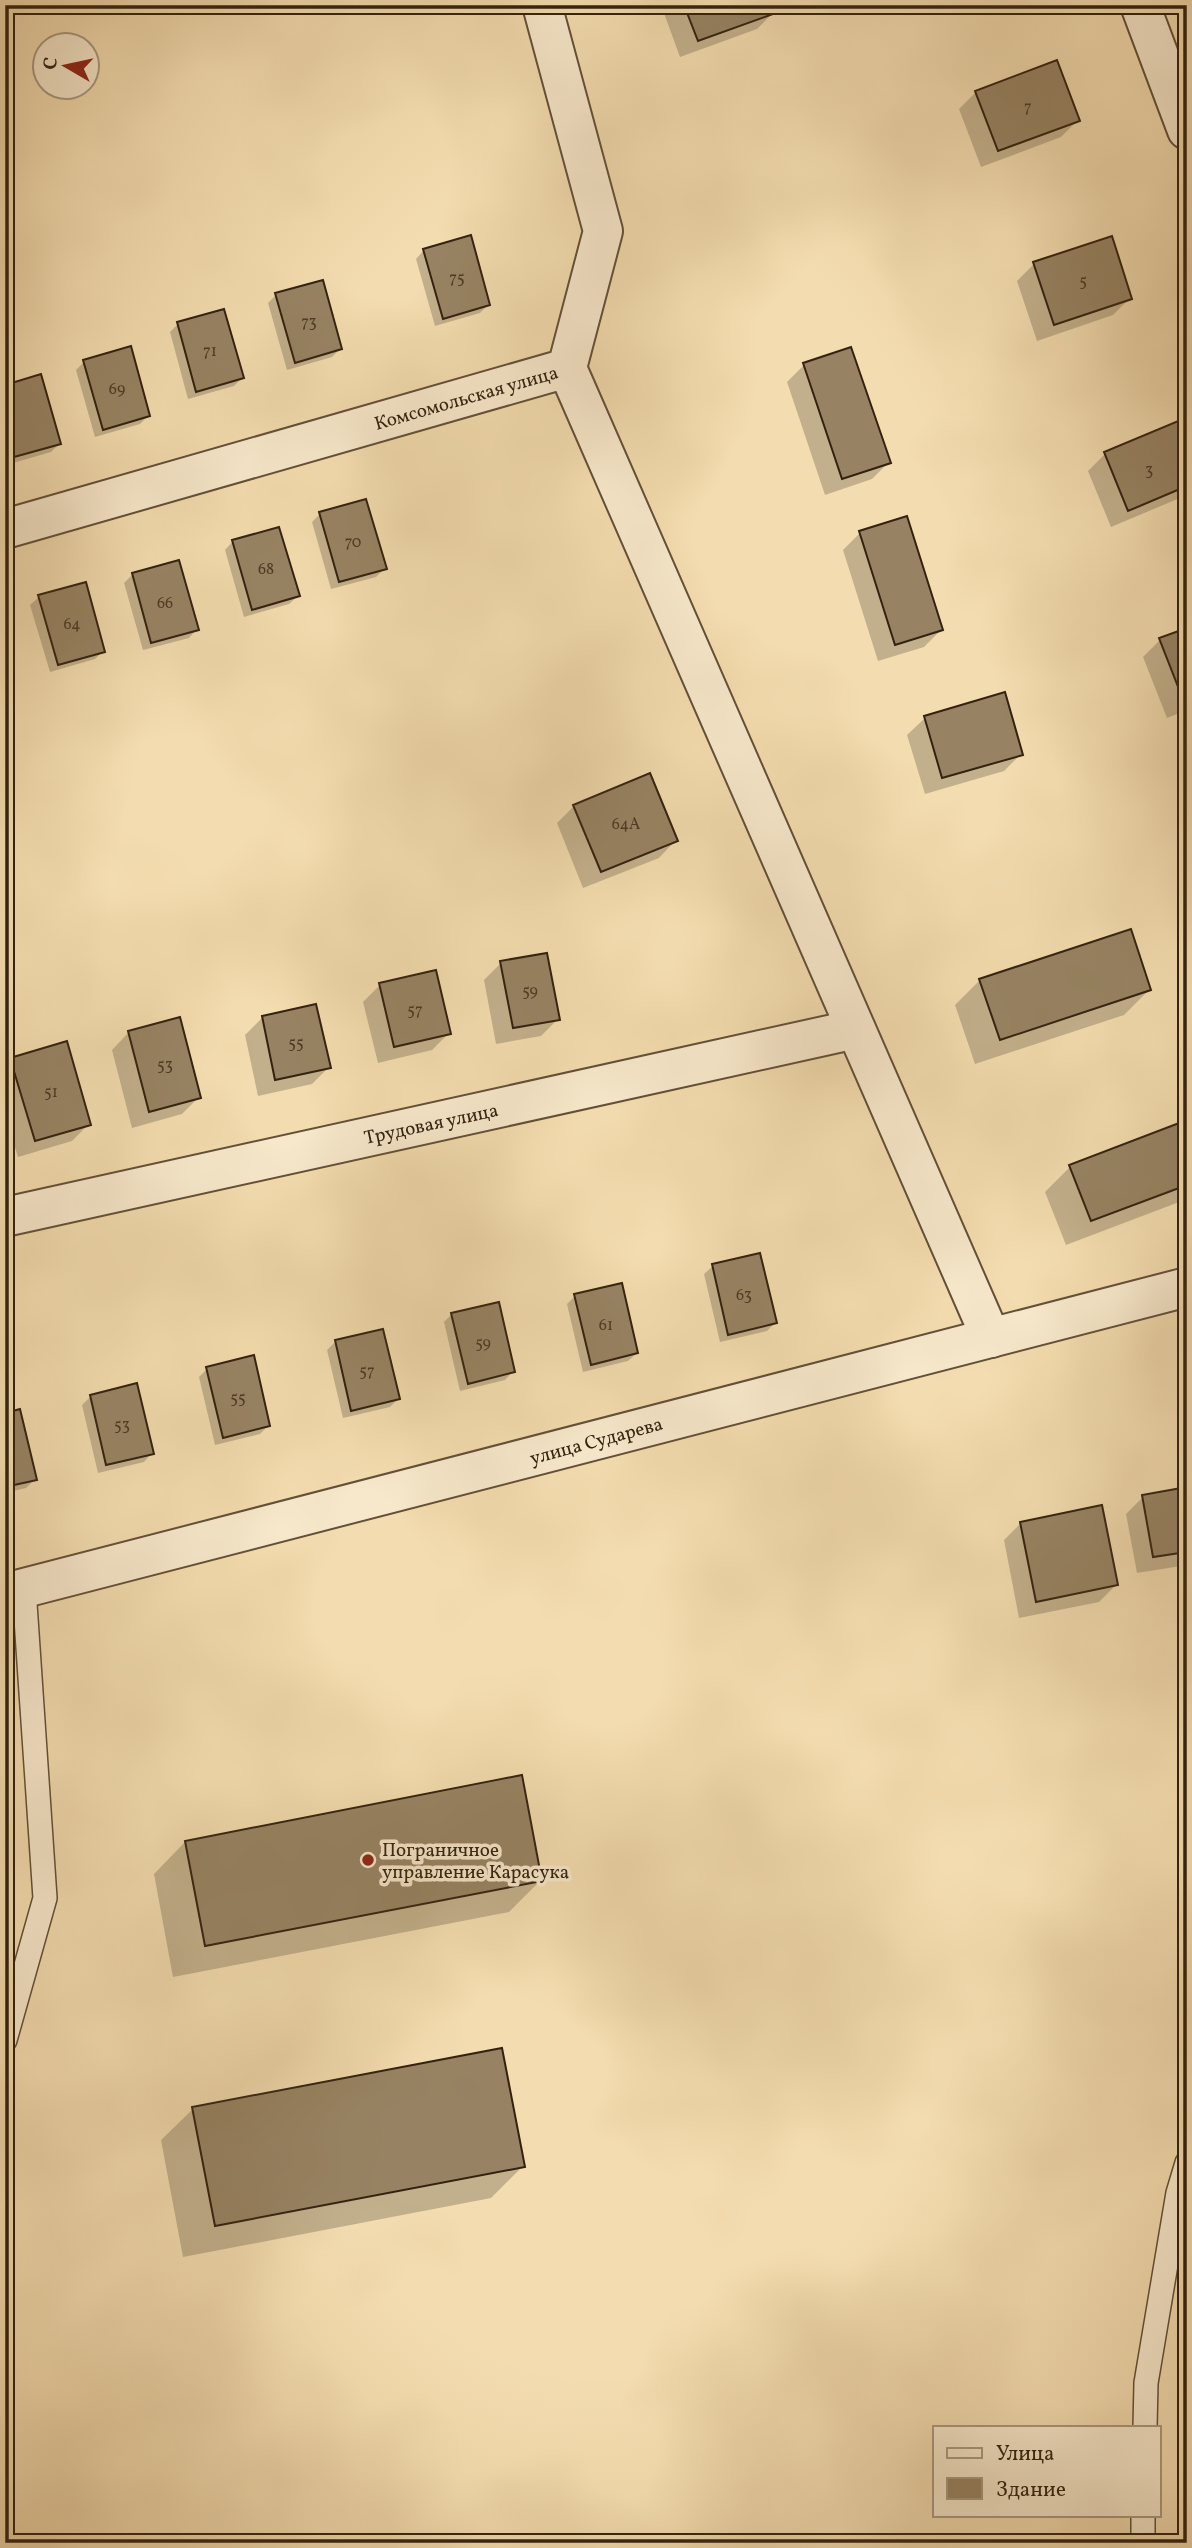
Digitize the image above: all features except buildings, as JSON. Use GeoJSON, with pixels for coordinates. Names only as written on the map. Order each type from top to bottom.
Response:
{"type":"FeatureCollection","features":[{"type":"Feature","properties":{"kind":"street","name":"Комсомольская улица"},"geometry":{"type":"LineString","coordinates":[[5,529],[566,368],[603,231],[542,5]]}},
{"type":"Feature","properties":{"kind":"street"},"geometry":{"type":"LineString","coordinates":[[1140,5],[1187,130]]}},
{"type":"Feature","properties":{"kind":"street"},"geometry":{"type":"LineString","coordinates":[[566,368],[991,1338]]}},
{"type":"Feature","properties":{"kind":"street","name":"Трудовая улица"},"geometry":{"type":"LineString","coordinates":[[5,1217],[856,1029]]}},
{"type":"Feature","properties":{"kind":"street","name":"улица Сударева"},"geometry":{"type":"LineString","coordinates":[[14,1591],[1187,1287]]}},
{"type":"Feature","properties":{"kind":"lane"},"geometry":{"type":"LineString","coordinates":[[5,2040],[45,1898],[14,1591]]}},
{"type":"Feature","properties":{"kind":"lane"},"geometry":{"type":"LineString","coordinates":[[1145,2426],[1146,2383],[1178,2193],[1187,2162]]}},
{"type":"Feature","properties":{"kind":"lane"},"geometry":{"type":"LineString","coordinates":[[1143,2516],[1143,2543]]}},
{"type":"Feature","properties":{"kind":"place","name":"Пограничное управление Карасука"},"geometry":{"type":"Point","coordinates":[368,1860]}}]}
